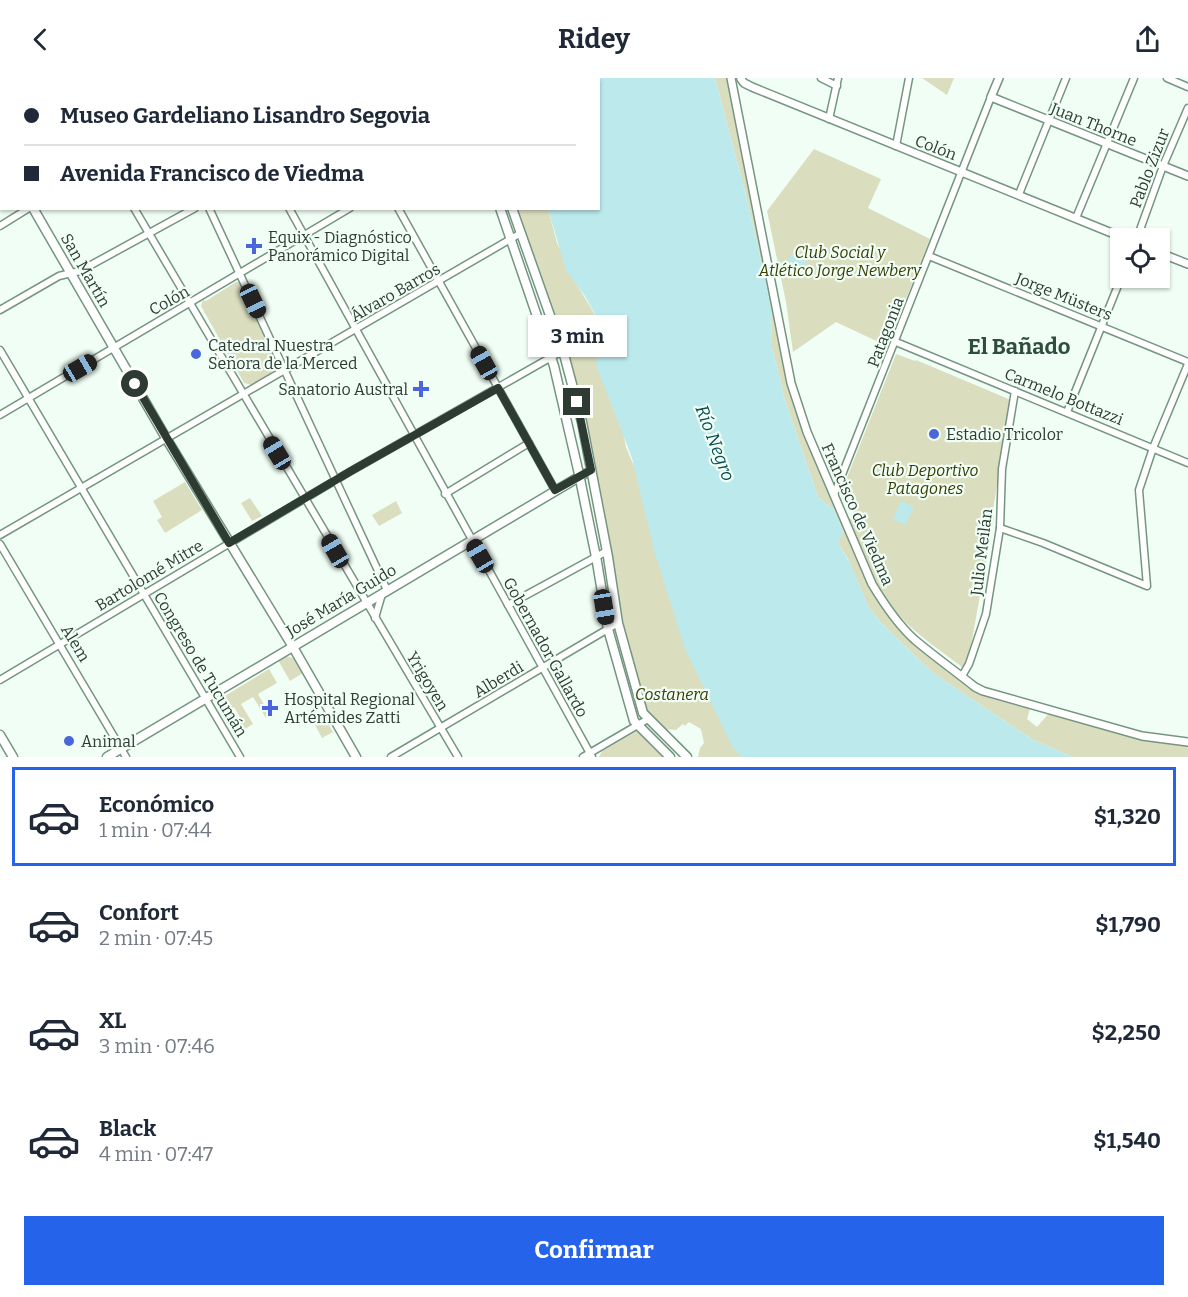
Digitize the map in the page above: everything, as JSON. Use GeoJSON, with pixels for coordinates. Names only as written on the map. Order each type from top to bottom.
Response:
{"type":"FeatureCollection","features":[{"type":"Feature","properties":{"kind":"main road","name":"San Martín"},"geometry":{"type":"LineString","coordinates":[[32,210],[356,757]]}},
{"type":"Feature","properties":{"kind":"main road"},"geometry":{"type":"LineString","coordinates":[[501,210],[551,357],[570,430],[596,556],[608,629],[637,726],[670,757]]}},
{"type":"Feature","properties":{"kind":"main road"},"geometry":{"type":"LineString","coordinates":[[513,210],[562,351],[582,422],[607,551],[618,623],[643,713],[687,757]]}},
{"type":"Feature","properties":{"kind":"main road","name":"José María Guido"},"geometry":{"type":"LineString","coordinates":[[107,757],[591,470]]}},
{"type":"Feature","properties":{"kind":"main road"},"geometry":{"type":"LineString","coordinates":[[0,735],[13,757]]}},
{"type":"Feature","properties":{"kind":"street","name":"Colón"},"geometry":{"type":"LineString","coordinates":[[738,78],[752,87],[829,119],[1110,232]]}},
{"type":"Feature","properties":{"kind":"street","name":"Francisco de Viedma"},"geometry":{"type":"LineString","coordinates":[[738,78],[735,97],[791,383],[807,432],[872,584],[892,615],[915,639],[975,687],[996,696],[1142,736],[1188,742]]}},
{"type":"Feature","properties":{"kind":"street"},"geometry":{"type":"LineString","coordinates":[[821,78],[837,86]]}},
{"type":"Feature","properties":{"kind":"street"},"geometry":{"type":"LineString","coordinates":[[829,119],[838,78]]}},
{"type":"Feature","properties":{"kind":"street"},"geometry":{"type":"LineString","coordinates":[[896,146],[909,78]]}},
{"type":"Feature","properties":{"kind":"street","name":"Patagonia"},"geometry":{"type":"LineString","coordinates":[[834,495],[999,78]]}},
{"type":"Feature","properties":{"kind":"street"},"geometry":{"type":"LineString","coordinates":[[1019,194],[1066,78]]}},
{"type":"Feature","properties":{"kind":"street"},"geometry":{"type":"LineString","coordinates":[[1076,218],[1134,78]]}},
{"type":"Feature","properties":{"kind":"street"},"geometry":{"type":"LineString","coordinates":[[1167,78],[1188,87]]}},
{"type":"Feature","properties":{"kind":"street","name":"Juan Thorne"},"geometry":{"type":"LineString","coordinates":[[991,97],[1188,176]]}},
{"type":"Feature","properties":{"kind":"street","name":"Pablo Zizur"},"geometry":{"type":"LineString","coordinates":[[1141,228],[1163,166],[1188,108]]}},
{"type":"Feature","properties":{"kind":"street"},"geometry":{"type":"LineString","coordinates":[[0,226],[28,210]]}},
{"type":"Feature","properties":{"kind":"street","name":"Yrigoyen"},"geometry":{"type":"LineString","coordinates":[[135,210],[365,603],[458,757]]}},
{"type":"Feature","properties":{"kind":"street"},"geometry":{"type":"LineString","coordinates":[[0,310],[59,276],[71,274],[191,210]]}},
{"type":"Feature","properties":{"kind":"street"},"geometry":{"type":"LineString","coordinates":[[211,210],[336,480],[384,592],[375,618]]}},
{"type":"Feature","properties":{"kind":"street","name":"Gobernador Gallardo"},"geometry":{"type":"LineString","coordinates":[[290,210],[543,669],[588,756]]}},
{"type":"Feature","properties":{"kind":"street","name":"Colón"},"geometry":{"type":"LineString","coordinates":[[0,415],[347,210]]}},
{"type":"Feature","properties":{"kind":"street"},"geometry":{"type":"LineString","coordinates":[[399,210],[555,490]]}},
{"type":"Feature","properties":{"kind":"street","name":"Álvaro Barros"},"geometry":{"type":"LineString","coordinates":[[0,535],[521,232]]}},
{"type":"Feature","properties":{"kind":"street","name":"Jorge Müsters"},"geometry":{"type":"LineString","coordinates":[[929,256],[1188,363]]}},
{"type":"Feature","properties":{"kind":"street"},"geometry":{"type":"LineString","coordinates":[[1170,257],[1188,264]]}},
{"type":"Feature","properties":{"kind":"street"},"geometry":{"type":"LineString","coordinates":[[1067,412],[1117,288]]}},
{"type":"Feature","properties":{"kind":"street","name":"Carmelo Bottazzi"},"geometry":{"type":"LineString","coordinates":[[896,342],[1188,463]]}},
{"type":"Feature","properties":{"kind":"street","name":"Congreso de Tucumán"},"geometry":{"type":"LineString","coordinates":[[0,350],[240,757]]}},
{"type":"Feature","properties":{"kind":"street","name":"Bartolomé Mitre"},"geometry":{"type":"LineString","coordinates":[[0,680],[304,498],[562,351]]}},
{"type":"Feature","properties":{"kind":"street"},"geometry":{"type":"LineString","coordinates":[[1000,528],[1043,543],[1147,586],[1138,497],[1140,484],[1188,363]]}},
{"type":"Feature","properties":{"kind":"street","name":"Julio Meilán"},"geometry":{"type":"LineString","coordinates":[[962,676],[975,650],[986,614],[1000,528],[1002,469],[1015,391]]}},
{"type":"Feature","properties":{"kind":"street"},"geometry":{"type":"LineString","coordinates":[[446,494],[529,443]]}},
{"type":"Feature","properties":{"kind":"street","name":"Alem"},"geometry":{"type":"LineString","coordinates":[[0,544],[126,757]]}},
{"type":"Feature","properties":{"kind":"street"},"geometry":{"type":"LineString","coordinates":[[508,605],[607,551]]}},
{"type":"Feature","properties":{"kind":"street","name":"Alberdi"},"geometry":{"type":"LineString","coordinates":[[391,757],[618,623]]}},
{"type":"Feature","properties":{"kind":"street"},"geometry":{"type":"LineString","coordinates":[[588,756],[648,719]]}},
{"type":"Feature","properties":{"kind":"green space"},"geometry":{"type":"Polygon","coordinates":[[[715,78],[729,78],[787,381],[803,433],[870,587],[889,617],[912,641],[974,691],[1030,709],[1027,719],[1037,727],[1049,713],[1188,745],[1188,757],[1073,757],[1033,740],[933,673],[881,623],[868,606],[848,559],[838,543],[843,531],[834,510],[818,497],[785,400],[772,347],[771,309],[767,287],[746,195],[715,78]]]}},
{"type":"Feature","properties":{"kind":"green space"},"geometry":{"type":"Polygon","coordinates":[[[922,78],[954,78],[947,95],[922,78]]]}},
{"type":"Feature","properties":{"kind":"green space","name":"Club Social y Atlético Jorge Newbery"},"geometry":{"type":"Polygon","coordinates":[[[814,149],[881,179],[868,208],[930,239],[887,346],[836,322],[793,352],[786,302],[767,211],[814,149]]]}},
{"type":"Feature","properties":{"kind":"green space","name":"Costanera"},"geometry":{"type":"Polygon","coordinates":[[[516,210],[548,210],[557,243],[576,283],[601,325],[626,447],[755,757],[698,757],[704,743],[701,729],[689,722],[676,730],[661,729],[645,713],[621,622],[585,422],[516,210]]]}},
{"type":"Feature","properties":{"kind":"green space"},"geometry":{"type":"Polygon","coordinates":[[[236,282],[242,282],[281,366],[252,385],[244,383],[201,306],[203,300],[206,301],[236,282]]]}},
{"type":"Feature","properties":{"kind":"green space","name":"Club Deportivo Patagones"},"geometry":{"type":"Polygon","coordinates":[[[896,354],[916,360],[1011,400],[992,516],[994,517],[969,657],[962,667],[904,621],[889,603],[876,581],[849,521],[857,507],[844,485],[896,354]]]}},
{"type":"Feature","properties":{"kind":"green space"},"geometry":{"type":"Polygon","coordinates":[[[185,482],[202,510],[165,533],[157,520],[162,517],[153,501],[185,482]]]}},
{"type":"Feature","properties":{"kind":"green space"},"geometry":{"type":"Polygon","coordinates":[[[250,498],[262,516],[252,521],[241,503],[250,498]]]}},
{"type":"Feature","properties":{"kind":"green space"},"geometry":{"type":"Polygon","coordinates":[[[396,501],[402,513],[379,526],[372,515],[396,501]]]}},
{"type":"Feature","properties":{"kind":"green space"},"geometry":{"type":"Polygon","coordinates":[[[286,656],[293,658],[303,673],[290,681],[278,660],[286,656]]]}},
{"type":"Feature","properties":{"kind":"green space"},"geometry":{"type":"Polygon","coordinates":[[[269,669],[277,683],[258,694],[270,715],[266,718],[253,697],[241,704],[253,724],[245,729],[234,707],[226,713],[237,734],[219,703],[220,699],[269,669]]]}},
{"type":"Feature","properties":{"kind":"green space"},"geometry":{"type":"Polygon","coordinates":[[[323,715],[333,732],[322,738],[313,721],[323,715]]]}},
{"type":"Feature","properties":{"kind":"green space"},"geometry":{"type":"Polygon","coordinates":[[[637,731],[667,757],[599,757],[602,751],[637,731]]]}},
{"type":"Feature","properties":{"kind":"water","name":"Río Negro"},"geometry":{"type":"Polygon","coordinates":[[[600,78],[715,78],[746,195],[767,287],[771,309],[772,347],[785,400],[818,497],[834,510],[843,531],[838,543],[850,563],[868,606],[881,623],[933,673],[1033,740],[1073,757],[741,757],[733,748],[685,649],[654,550],[632,458],[596,365],[601,325],[585,296],[566,270],[548,210],[600,210],[600,78]]]}},
{"type":"Feature","properties":{"kind":"water"},"geometry":{"type":"Polygon","coordinates":[[[792,253],[807,260],[798,279],[790,275],[794,265],[788,261],[792,253]]]}},
{"type":"Feature","properties":{"kind":"water"},"geometry":{"type":"Polygon","coordinates":[[[901,501],[914,507],[905,525],[893,519],[901,501]]]}},
{"type":"Feature","properties":{"kind":"waterway"},"geometry":{"type":"LineString","coordinates":[[832,498],[834,510]]}},
{"type":"Feature","properties":{"kind":"place","name":"Equix - Diagnóstico Panorámico Digital"},"geometry":{"type":"Point","coordinates":[254,246]}},
{"type":"Feature","properties":{"kind":"place","name":"Catedral Nuestra Señora de la Merced"},"geometry":{"type":"Point","coordinates":[196,354]}},
{"type":"Feature","properties":{"kind":"place","name":"Sanatorio Austral"},"geometry":{"type":"Point","coordinates":[421,389]}},
{"type":"Feature","properties":{"kind":"place","name":"Estadio Tricolor"},"geometry":{"type":"Point","coordinates":[934,434]}},
{"type":"Feature","properties":{"kind":"place","name":"Hospital Regional Artémides Zatti"},"geometry":{"type":"Point","coordinates":[270,708]}},
{"type":"Feature","properties":{"kind":"place","name":"Animal"},"geometry":{"type":"Point","coordinates":[69,741]}},
{"type":"Feature","properties":{"kind":"district","name":"El Bañado"},"geometry":{"type":"Point","coordinates":[1019,346]}},
{"type":"Feature","properties":{"kind":"route"},"geometry":{"type":"LineString","coordinates":[[135,384],[229,543],[498,388],[555,490],[591,470],[577,402]]}}]}
